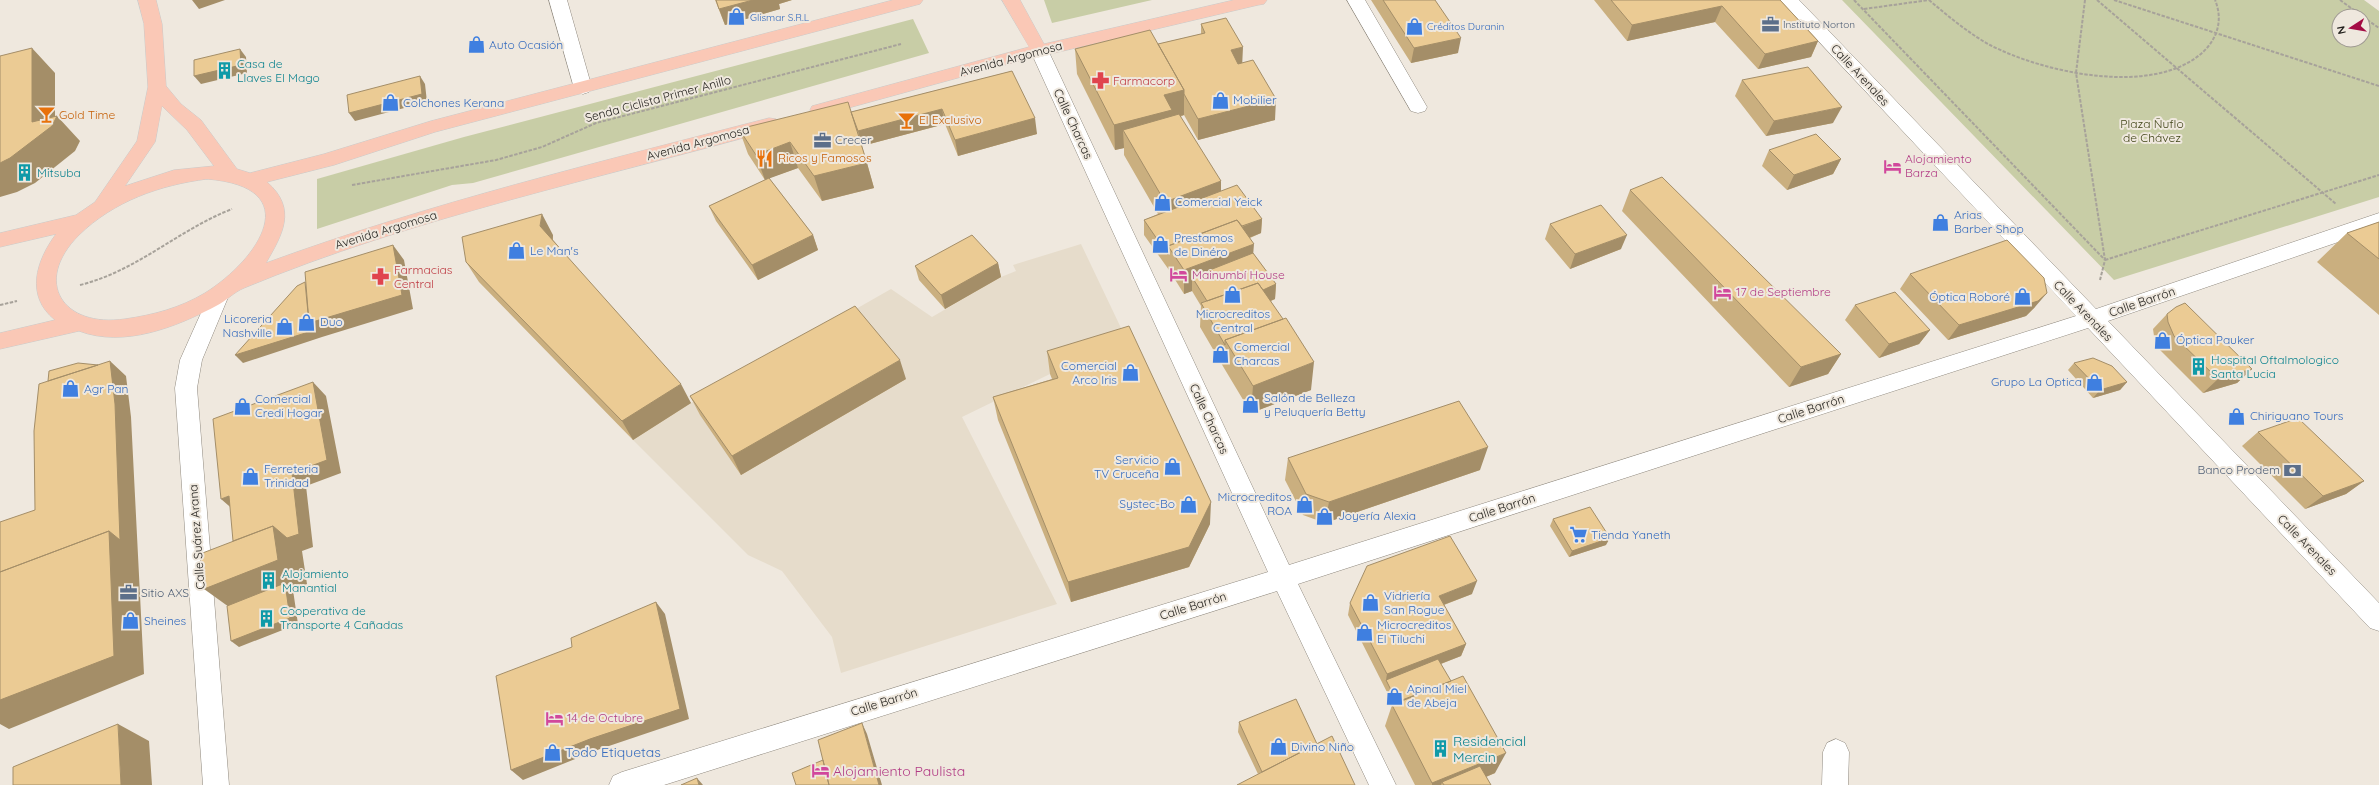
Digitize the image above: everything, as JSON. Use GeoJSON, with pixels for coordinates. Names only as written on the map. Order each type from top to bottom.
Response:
{"type":"FeatureCollection","features":[{"type":"Feature","properties":{"kind":"main road"},"geometry":{"type":"LineString","coordinates":[[99,208],[146,142],[157,87],[154,24],[147,0]]}},
{"type":"Feature","properties":{"kind":"main road"},"geometry":{"type":"LineString","coordinates":[[250,180],[327,160],[431,127],[914,0]]}},
{"type":"Feature","properties":{"kind":"main road"},"geometry":{"type":"LineString","coordinates":[[1011,0],[1039,50]]}},
{"type":"Feature","properties":{"kind":"main road","name":"Avenida Argomosa"},"geometry":{"type":"LineString","coordinates":[[228,288],[328,247],[442,213],[1039,50],[1258,0]]}},
{"type":"Feature","properties":{"kind":"main road"},"geometry":{"type":"LineString","coordinates":[[157,87],[174,108],[194,125],[230,174]]}},
{"type":"Feature","properties":{"kind":"main road"},"geometry":{"type":"LineString","coordinates":[[207,172],[230,174],[250,180],[263,189],[272,200],[276,214],[274,230],[267,247],[254,265],[228,288],[191,310],[160,321],[130,328],[101,328],[77,323],[57,311],[46,293],[46,273],[55,251],[83,221],[99,208],[125,193],[152,182],[180,175],[207,172]]}},
{"type":"Feature","properties":{"kind":"main road"},"geometry":{"type":"LineString","coordinates":[[0,240],[83,221]]}},
{"type":"Feature","properties":{"kind":"main road"},"geometry":{"type":"LineString","coordinates":[[0,341],[77,323]]}},
{"type":"Feature","properties":{"kind":"street"},"geometry":{"type":"LineString","coordinates":[[558,0],[583,88]]}},
{"type":"Feature","properties":{"kind":"street"},"geometry":{"type":"LineString","coordinates":[[1356,0],[1418,107]]}},
{"type":"Feature","properties":{"kind":"street","name":"Calle Arenales"},"geometry":{"type":"LineString","coordinates":[[1789,0],[2091,320],[2379,620]]}},
{"type":"Feature","properties":{"kind":"street","name":"Calle Charcas"},"geometry":{"type":"LineString","coordinates":[[1039,50],[1283,578],[1383,785]]}},
{"type":"Feature","properties":{"kind":"street","name":"Calle Barrón"},"geometry":{"type":"LineString","coordinates":[[622,785],[1283,578],[2091,320],[2371,223]]}},
{"type":"Feature","properties":{"kind":"street","name":"Calle Suárez Arana"},"geometry":{"type":"LineString","coordinates":[[216,785],[186,388],[191,360],[228,288]]}},
{"type":"Feature","properties":{"kind":"street"},"geometry":{"type":"LineString","coordinates":[[1835,785],[1836,752]]}},
{"type":"Feature","properties":{"kind":"path"},"geometry":{"type":"LineString","coordinates":[[1854,0],[2105,260]]}},
{"type":"Feature","properties":{"kind":"path"},"geometry":{"type":"LineString","coordinates":[[1863,9],[1929,0],[1956,24],[1991,45],[2032,62],[2076,73],[2113,77],[2148,75],[2177,68],[2204,54],[2218,34],[2219,8],[2215,0]]}},
{"type":"Feature","properties":{"kind":"path"},"geometry":{"type":"LineString","coordinates":[[2085,0],[2076,73],[2105,260]]}},
{"type":"Feature","properties":{"kind":"path"},"geometry":{"type":"LineString","coordinates":[[2097,0],[2322,193],[2371,223]]}},
{"type":"Feature","properties":{"kind":"path"},"geometry":{"type":"LineString","coordinates":[[2114,0],[2379,86]]}},
{"type":"Feature","properties":{"kind":"path"},"geometry":{"type":"LineString","coordinates":[[2340,0],[2351,8]]}},
{"type":"Feature","properties":{"kind":"path","name":"Senda Ciclista Primer Anillo"},"geometry":{"type":"LineString","coordinates":[[348,185],[436,172],[496,160],[542,147],[596,123],[901,44]]}},
{"type":"Feature","properties":{"kind":"path"},"geometry":{"type":"LineString","coordinates":[[2105,260],[2379,175]]}},
{"type":"Feature","properties":{"kind":"path"},"geometry":{"type":"LineString","coordinates":[[0,305],[100,280],[130,267],[213,215],[237,207],[272,200]]}},
{"type":"Feature","properties":{"kind":"shaded area"},"geometry":{"type":"Polygon","coordinates":[[[1081,244],[1131,349],[1050,374],[962,417],[1057,604],[841,673],[832,637],[782,571],[748,555],[633,440],[691,403],[891,289],[932,317],[1001,277],[1016,271],[1013,265],[1081,244]]]}},
{"type":"Feature","properties":{"kind":"green space"},"geometry":{"type":"Polygon","coordinates":[[[1044,0],[1152,0],[1052,23],[1044,0]]]}},
{"type":"Feature","properties":{"kind":"green space","name":"Plaza Ñuflo de Chávez"},"geometry":{"type":"Polygon","coordinates":[[[1842,0],[2364,0],[2379,11],[2379,197],[2114,280],[1842,0]]]}},
{"type":"Feature","properties":{"kind":"green space"},"geometry":{"type":"Polygon","coordinates":[[[913,19],[929,53],[473,183],[452,185],[317,229],[317,179],[464,137],[913,19]]]}},
{"type":"Feature","properties":{"kind":"building"},"geometry":{"type":"Polygon","coordinates":[[[716,0],[753,0],[719,9],[716,0]]]}},
{"type":"Feature","properties":{"kind":"building"},"geometry":{"type":"Polygon","coordinates":[[[1383,0],[1435,0],[1461,38],[1414,48],[1383,0]]]}},
{"type":"Feature","properties":{"kind":"building"},"geometry":{"type":"Polygon","coordinates":[[[1611,0],[1780,0],[1818,41],[1765,54],[1722,6],[1632,25],[1611,0]]]}},
{"type":"Feature","properties":{"kind":"building","name":"Mobilier"},"geometry":{"type":"Polygon","coordinates":[[[1226,18],[1243,47],[1231,50],[1238,64],[1253,60],[1276,99],[1198,119],[1184,94],[1184,90],[1158,44],[1205,33],[1201,24],[1226,18]]]}},
{"type":"Feature","properties":{"kind":"building"},"geometry":{"type":"Polygon","coordinates":[[[1150,30],[1184,90],[1164,95],[1172,110],[1114,125],[1075,49],[1150,30]]]}},
{"type":"Feature","properties":{"kind":"building"},"geometry":{"type":"Polygon","coordinates":[[[32,48],[32,122],[57,116],[52,126],[10,158],[0,163],[0,56],[32,48]]]}},
{"type":"Feature","properties":{"kind":"building"},"geometry":{"type":"Polygon","coordinates":[[[240,49],[241,65],[194,76],[194,60],[240,49]]]}},
{"type":"Feature","properties":{"kind":"building"},"geometry":{"type":"Polygon","coordinates":[[[1808,67],[1842,107],[1774,121],[1742,80],[1808,67]]]}},
{"type":"Feature","properties":{"kind":"building"},"geometry":{"type":"Polygon","coordinates":[[[1012,71],[1035,118],[955,140],[942,109],[858,131],[851,112],[1012,71]]]}},
{"type":"Feature","properties":{"kind":"building"},"geometry":{"type":"Polygon","coordinates":[[[420,76],[422,94],[349,113],[347,95],[420,76]]]}},
{"type":"Feature","properties":{"kind":"building"},"geometry":{"type":"Polygon","coordinates":[[[848,102],[867,163],[814,176],[790,142],[756,155],[739,129],[848,102]]]}},
{"type":"Feature","properties":{"kind":"building"},"geometry":{"type":"Polygon","coordinates":[[[1179,114],[1221,181],[1165,202],[1123,130],[1179,114]]]}},
{"type":"Feature","properties":{"kind":"building"},"geometry":{"type":"Polygon","coordinates":[[[1816,134],[1841,159],[1794,175],[1769,150],[1816,134]]]}},
{"type":"Feature","properties":{"kind":"building"},"geometry":{"type":"Polygon","coordinates":[[[1662,177],[1841,354],[1801,367],[1630,190],[1662,177]]]}},
{"type":"Feature","properties":{"kind":"building"},"geometry":{"type":"Polygon","coordinates":[[[769,178],[813,235],[752,265],[709,206],[769,178]]]}},
{"type":"Feature","properties":{"kind":"building"},"geometry":{"type":"Polygon","coordinates":[[[1237,185],[1262,219],[1242,226],[1237,220],[1168,246],[1168,255],[1144,220],[1237,185]]]}},
{"type":"Feature","properties":{"kind":"building"},"geometry":{"type":"Polygon","coordinates":[[[1601,205],[1627,235],[1575,254],[1550,224],[1601,205]]]}},
{"type":"Feature","properties":{"kind":"building"},"geometry":{"type":"Polygon","coordinates":[[[542,214],[540,226],[681,384],[622,421],[466,262],[462,237],[542,214]]]}},
{"type":"Feature","properties":{"kind":"building"},"geometry":{"type":"Polygon","coordinates":[[[1237,220],[1254,244],[1184,270],[1168,246],[1237,220]]]}},
{"type":"Feature","properties":{"kind":"building"},"geometry":{"type":"Polygon","coordinates":[[[2379,222],[2379,259],[2347,233],[2379,222]]]}},
{"type":"Feature","properties":{"kind":"building"},"geometry":{"type":"Polygon","coordinates":[[[972,235],[998,263],[941,295],[915,266],[972,235]]]}},
{"type":"Feature","properties":{"kind":"building"},"geometry":{"type":"Polygon","coordinates":[[[2007,240],[2044,278],[2047,293],[2038,301],[1959,325],[1910,274],[2007,240]]]}},
{"type":"Feature","properties":{"kind":"building"},"geometry":{"type":"Polygon","coordinates":[[[393,245],[402,295],[309,323],[305,272],[393,245]]]}},
{"type":"Feature","properties":{"kind":"building"},"geometry":{"type":"Polygon","coordinates":[[[1253,253],[1276,284],[1263,290],[1258,283],[1207,301],[1192,277],[1253,253]]]}},
{"type":"Feature","properties":{"kind":"building"},"geometry":{"type":"Polygon","coordinates":[[[305,282],[309,323],[315,330],[235,355],[297,286],[305,282]]]}},
{"type":"Feature","properties":{"kind":"building"},"geometry":{"type":"Polygon","coordinates":[[[1258,283],[1283,319],[1225,340],[1225,345],[1201,303],[1258,283]]]}},
{"type":"Feature","properties":{"kind":"building"},"geometry":{"type":"Polygon","coordinates":[[[1895,292],[1930,330],[1889,344],[1855,305],[1895,292]]]}},
{"type":"Feature","properties":{"kind":"building"},"geometry":{"type":"Polygon","coordinates":[[[2185,303],[2252,369],[2218,379],[2174,336],[2168,322],[2167,314],[2176,307],[2185,303]]]}},
{"type":"Feature","properties":{"kind":"building"},"geometry":{"type":"Polygon","coordinates":[[[855,306],[900,360],[732,456],[690,396],[855,306]]]}},
{"type":"Feature","properties":{"kind":"building"},"geometry":{"type":"Polygon","coordinates":[[[1286,318],[1314,362],[1253,386],[1225,340],[1286,318]]]}},
{"type":"Feature","properties":{"kind":"building"},"geometry":{"type":"Polygon","coordinates":[[[1129,326],[1211,502],[1189,547],[1068,582],[993,397],[1058,378],[1047,351],[1129,326]]]}},
{"type":"Feature","properties":{"kind":"building"},"geometry":{"type":"Polygon","coordinates":[[[2093,358],[2112,366],[2127,382],[2100,390],[2074,363],[2093,358]]]}},
{"type":"Feature","properties":{"kind":"building"},"geometry":{"type":"Polygon","coordinates":[[[110,361],[115,404],[120,540],[109,531],[0,572],[0,522],[35,510],[34,431],[39,384],[110,361]]]}},
{"type":"Feature","properties":{"kind":"building"},"geometry":{"type":"Polygon","coordinates":[[[78,363],[98,365],[48,381],[49,371],[78,363]]]}},
{"type":"Feature","properties":{"kind":"building"},"geometry":{"type":"Polygon","coordinates":[[[313,382],[327,460],[292,473],[299,534],[287,538],[273,526],[233,541],[229,496],[221,499],[213,419],[313,382]]]}},
{"type":"Feature","properties":{"kind":"building"},"geometry":{"type":"Polygon","coordinates":[[[1459,401],[1488,447],[1329,502],[1306,494],[1288,458],[1459,401]]]}},
{"type":"Feature","properties":{"kind":"building"},"geometry":{"type":"Polygon","coordinates":[[[2298,418],[2364,481],[2323,496],[2258,432],[2298,418]]]}},
{"type":"Feature","properties":{"kind":"building","name":"Tienda Yaneth"},"geometry":{"type":"Polygon","coordinates":[[[1590,507],[1610,538],[1572,551],[1553,519],[1590,507]]]}},
{"type":"Feature","properties":{"kind":"building"},"geometry":{"type":"Polygon","coordinates":[[[273,526],[278,560],[204,589],[200,554],[273,526]]]}},
{"type":"Feature","properties":{"kind":"building"},"geometry":{"type":"Polygon","coordinates":[[[109,531],[114,656],[0,700],[0,572],[109,531]]]}},
{"type":"Feature","properties":{"kind":"building"},"geometry":{"type":"Polygon","coordinates":[[[1450,536],[1477,581],[1439,596],[1466,644],[1387,674],[1350,603],[1367,566],[1450,536]]]}},
{"type":"Feature","properties":{"kind":"building","name":"Cooperativa de Transporte 4 Cañadas"},"geometry":{"type":"Polygon","coordinates":[[[285,583],[290,618],[231,641],[227,606],[285,583]]]}},
{"type":"Feature","properties":{"kind":"building"},"geometry":{"type":"Polygon","coordinates":[[[656,602],[680,709],[590,739],[511,770],[496,676],[572,647],[571,638],[656,602]]]}},
{"type":"Feature","properties":{"kind":"building"},"geometry":{"type":"Polygon","coordinates":[[[1438,659],[1451,681],[1397,702],[1386,680],[1438,659]]]}},
{"type":"Feature","properties":{"kind":"building","name":"Residencial Mercin"},"geometry":{"type":"Polygon","coordinates":[[[1463,676],[1506,753],[1432,783],[1392,705],[1463,676]]]}},
{"type":"Feature","properties":{"kind":"building","name":"Divino Niño"},"geometry":{"type":"Polygon","coordinates":[[[1296,699],[1317,744],[1262,772],[1239,722],[1296,699]]]}},
{"type":"Feature","properties":{"kind":"building"},"geometry":{"type":"Polygon","coordinates":[[[862,723],[879,785],[829,785],[818,740],[862,723]]]}},
{"type":"Feature","properties":{"kind":"building"},"geometry":{"type":"Polygon","coordinates":[[[118,724],[121,785],[13,785],[13,767],[118,724]]]}},
{"type":"Feature","properties":{"kind":"building"},"geometry":{"type":"Polygon","coordinates":[[[1332,736],[1355,785],[1237,785],[1332,736]]]}},
{"type":"Feature","properties":{"kind":"building","name":"Alojamiento Paulista"},"geometry":{"type":"Polygon","coordinates":[[[823,760],[829,785],[796,785],[792,773],[823,760]]]}},
{"type":"Feature","properties":{"kind":"building"},"geometry":{"type":"Polygon","coordinates":[[[1480,766],[1491,785],[1444,785],[1442,782],[1480,766]]]}},
{"type":"Feature","properties":{"kind":"building"},"geometry":{"type":"Polygon","coordinates":[[[697,778],[699,785],[681,785],[697,778]]]}},
{"type":"Feature","properties":{"kind":"place","name":"Glismar S.R.L"},"geometry":{"type":"Point","coordinates":[737,17]}},
{"type":"Feature","properties":{"kind":"place","name":"Instituto Norton"},"geometry":{"type":"Point","coordinates":[1770,24]}},
{"type":"Feature","properties":{"kind":"place","name":"Créditos Duranin"},"geometry":{"type":"Point","coordinates":[1414,26]}},
{"type":"Feature","properties":{"kind":"place","name":"Auto Ocasión"},"geometry":{"type":"Point","coordinates":[476,45]}},
{"type":"Feature","properties":{"kind":"place","name":"Casa de Llaves El Mago"},"geometry":{"type":"Point","coordinates":[224,71]}},
{"type":"Feature","properties":{"kind":"place","name":"Farmacorp"},"geometry":{"type":"Point","coordinates":[1100,81]}},
{"type":"Feature","properties":{"kind":"place","name":"Mobilier"},"geometry":{"type":"Point","coordinates":[1220,100]}},
{"type":"Feature","properties":{"kind":"place","name":"Colchones Kerana"},"geometry":{"type":"Point","coordinates":[390,103]}},
{"type":"Feature","properties":{"kind":"place","name":"Gold Time"},"geometry":{"type":"Point","coordinates":[46,115]}},
{"type":"Feature","properties":{"kind":"place","name":"El Exclusivo"},"geometry":{"type":"Point","coordinates":[906,120]}},
{"type":"Feature","properties":{"kind":"place","name":"Crecer"},"geometry":{"type":"Point","coordinates":[822,140]}},
{"type":"Feature","properties":{"kind":"place","name":"Ricos y Famosos"},"geometry":{"type":"Point","coordinates":[765,158]}},
{"type":"Feature","properties":{"kind":"place","name":"Alojamiento Barza"},"geometry":{"type":"Point","coordinates":[1892,166]}},
{"type":"Feature","properties":{"kind":"place","name":"Mitsuba"},"geometry":{"type":"Point","coordinates":[24,173]}},
{"type":"Feature","properties":{"kind":"place","name":"Comercial Yeick"},"geometry":{"type":"Point","coordinates":[1162,202]}},
{"type":"Feature","properties":{"kind":"place","name":"Arias Barber Shop"},"geometry":{"type":"Point","coordinates":[1941,222]}},
{"type":"Feature","properties":{"kind":"place","name":"Prestamos de Dinéro"},"geometry":{"type":"Point","coordinates":[1161,245]}},
{"type":"Feature","properties":{"kind":"place","name":"Le Man's"},"geometry":{"type":"Point","coordinates":[517,251]}},
{"type":"Feature","properties":{"kind":"place","name":"Mainumbí House"},"geometry":{"type":"Point","coordinates":[1179,275]}},
{"type":"Feature","properties":{"kind":"place","name":"Farmacias Central"},"geometry":{"type":"Point","coordinates":[381,277]}},
{"type":"Feature","properties":{"kind":"place","name":"17 de Septiembre"},"geometry":{"type":"Point","coordinates":[1723,292]}},
{"type":"Feature","properties":{"kind":"place","name":"Microcreditos Central"},"geometry":{"type":"Point","coordinates":[1233,295]}},
{"type":"Feature","properties":{"kind":"place","name":"Óptica Roboré"},"geometry":{"type":"Point","coordinates":[2023,297]}},
{"type":"Feature","properties":{"kind":"place","name":"Duo"},"geometry":{"type":"Point","coordinates":[307,322]}},
{"type":"Feature","properties":{"kind":"place","name":"Licoreria Nashville"},"geometry":{"type":"Point","coordinates":[285,326]}},
{"type":"Feature","properties":{"kind":"place","name":"Óptica Pauker"},"geometry":{"type":"Point","coordinates":[2163,340]}},
{"type":"Feature","properties":{"kind":"place","name":"Comercial Charcas"},"geometry":{"type":"Point","coordinates":[1221,354]}},
{"type":"Feature","properties":{"kind":"place","name":"Hospital Oftalmologico Santa Lucia"},"geometry":{"type":"Point","coordinates":[2198,367]}},
{"type":"Feature","properties":{"kind":"place","name":"Comercial Arco Iris"},"geometry":{"type":"Point","coordinates":[1130,373]}},
{"type":"Feature","properties":{"kind":"place","name":"Grupo La Optica"},"geometry":{"type":"Point","coordinates":[2095,382]}},
{"type":"Feature","properties":{"kind":"place","name":"Agr Pan"},"geometry":{"type":"Point","coordinates":[71,389]}},
{"type":"Feature","properties":{"kind":"place","name":"Salón de Belleza y Peluquería Betty"},"geometry":{"type":"Point","coordinates":[1251,405]}},
{"type":"Feature","properties":{"kind":"place","name":"Comercial Credi Hogar"},"geometry":{"type":"Point","coordinates":[242,406]}},
{"type":"Feature","properties":{"kind":"place","name":"Chiriguano Tours"},"geometry":{"type":"Point","coordinates":[2237,416]}},
{"type":"Feature","properties":{"kind":"place","name":"Servicio TV Cruceña"},"geometry":{"type":"Point","coordinates":[1172,467]}},
{"type":"Feature","properties":{"kind":"place","name":"Banco Prodem"},"geometry":{"type":"Point","coordinates":[2293,470]}},
{"type":"Feature","properties":{"kind":"place","name":"Ferreteria Trinidad"},"geometry":{"type":"Point","coordinates":[251,476]}},
{"type":"Feature","properties":{"kind":"place","name":"Systec-Bo"},"geometry":{"type":"Point","coordinates":[1188,504]}},
{"type":"Feature","properties":{"kind":"place","name":"Microcreditos ROA"},"geometry":{"type":"Point","coordinates":[1305,504]}},
{"type":"Feature","properties":{"kind":"place","name":"Joyería Alexia"},"geometry":{"type":"Point","coordinates":[1325,516]}},
{"type":"Feature","properties":{"kind":"place","name":"Tienda Yaneth"},"geometry":{"type":"Point","coordinates":[1578,535]}},
{"type":"Feature","properties":{"kind":"place","name":"Alojamiento Manantial"},"geometry":{"type":"Point","coordinates":[269,581]}},
{"type":"Feature","properties":{"kind":"place","name":"Sitio AXS"},"geometry":{"type":"Point","coordinates":[128,593]}},
{"type":"Feature","properties":{"kind":"place","name":"Vidriería San Rogue"},"geometry":{"type":"Point","coordinates":[1371,603]}},
{"type":"Feature","properties":{"kind":"place","name":"Cooperativa de Transporte 4 Cañadas"},"geometry":{"type":"Point","coordinates":[267,618]}},
{"type":"Feature","properties":{"kind":"place","name":"Sheines"},"geometry":{"type":"Point","coordinates":[131,621]}},
{"type":"Feature","properties":{"kind":"place","name":"Microcreditos El Tiluchi"},"geometry":{"type":"Point","coordinates":[1364,632]}},
{"type":"Feature","properties":{"kind":"place","name":"Apinal Miel de Abeja"},"geometry":{"type":"Point","coordinates":[1394,696]}},
{"type":"Feature","properties":{"kind":"place","name":"14 de Octubre"},"geometry":{"type":"Point","coordinates":[554,718]}},
{"type":"Feature","properties":{"kind":"place","name":"Divino Niño"},"geometry":{"type":"Point","coordinates":[1278,747]}},
{"type":"Feature","properties":{"kind":"place","name":"Residencial Mercin"},"geometry":{"type":"Point","coordinates":[1440,749]}},
{"type":"Feature","properties":{"kind":"place","name":"Todo Etiquetas"},"geometry":{"type":"Point","coordinates":[552,752]}},
{"type":"Feature","properties":{"kind":"place","name":"Alojamiento Paulista"},"geometry":{"type":"Point","coordinates":[820,771]}}]}
